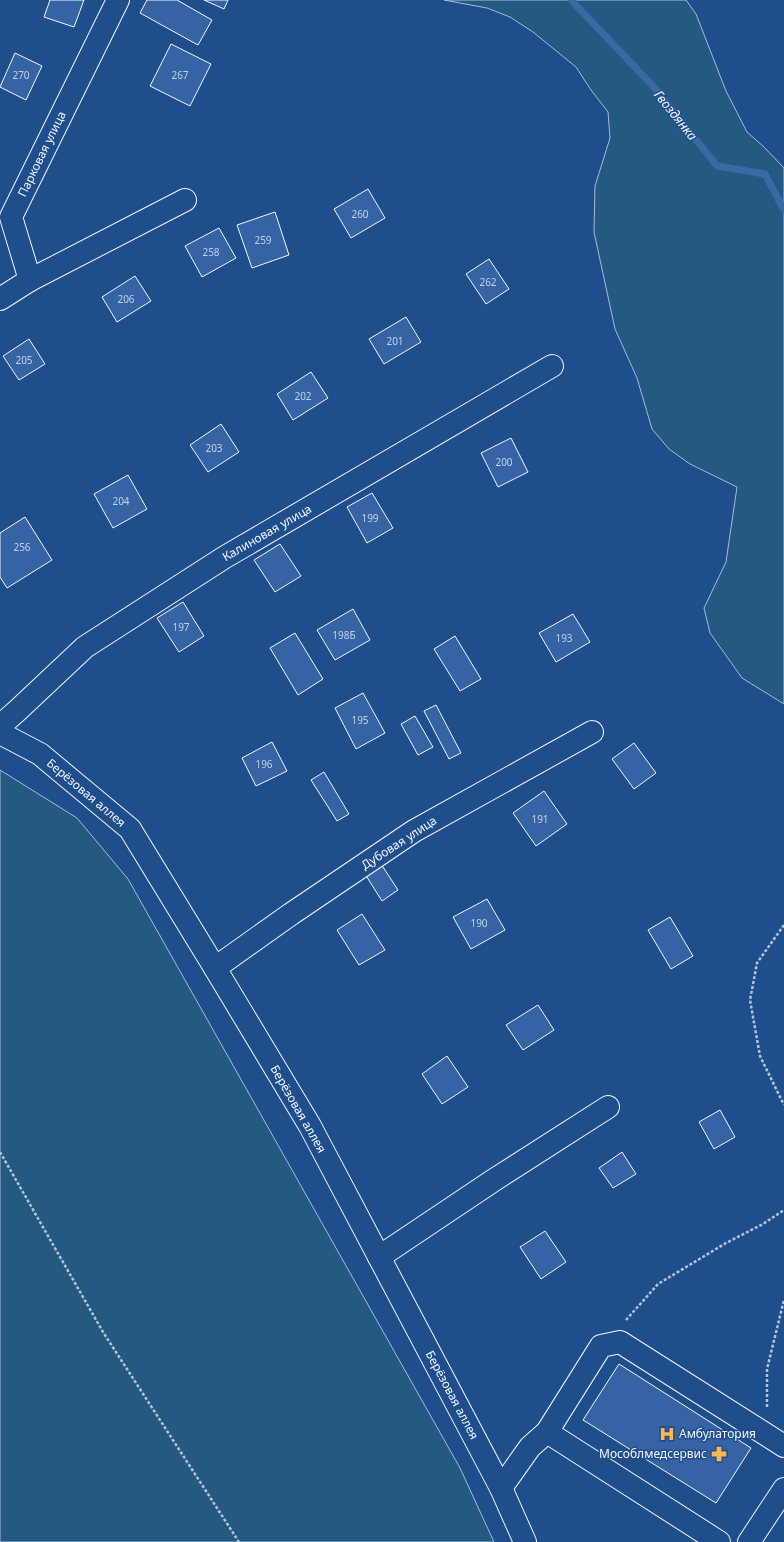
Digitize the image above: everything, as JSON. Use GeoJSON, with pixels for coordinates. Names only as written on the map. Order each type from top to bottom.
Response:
{"type":"FeatureCollection","features":[{"type":"Feature","properties":{"kind":"street","name":"Парковая улица"},"geometry":{"type":"LineString","coordinates":[[30,280],[11,216],[118,0]]}},
{"type":"Feature","properties":{"kind":"street"},"geometry":{"type":"LineString","coordinates":[[0,299],[30,280],[185,200]]}},
{"type":"Feature","properties":{"kind":"street","name":"Калиновая улица"},"geometry":{"type":"LineString","coordinates":[[0,726],[85,647],[225,557],[552,366]]}},
{"type":"Feature","properties":{"kind":"street","name":"Дубовая улица"},"geometry":{"type":"LineString","coordinates":[[215,968],[414,831],[592,732]]}},
{"type":"Feature","properties":{"kind":"street","name":"Берёзовая аллея"},"geometry":{"type":"LineString","coordinates":[[0,734],[40,754],[130,829],[310,1126],[501,1488],[525,1542]]}},
{"type":"Feature","properties":{"kind":"street"},"geometry":{"type":"LineString","coordinates":[[379,1257],[494,1180],[608,1107]]}},
{"type":"Feature","properties":{"kind":"street"},"geometry":{"type":"LineString","coordinates":[[501,1488],[530,1447],[547,1432],[601,1346],[620,1342],[775,1441]]}},
{"type":"Feature","properties":{"kind":"street"},"geometry":{"type":"LineString","coordinates":[[547,1432],[718,1542]]}},
{"type":"Feature","properties":{"kind":"street"},"geometry":{"type":"LineString","coordinates":[[749,1542],[784,1488]]}},
{"type":"Feature","properties":{"kind":"path"},"geometry":{"type":"LineString","coordinates":[[784,925],[757,963],[750,1000],[760,1056],[784,1105]]}},
{"type":"Feature","properties":{"kind":"path"},"geometry":{"type":"LineString","coordinates":[[0,1152],[103,1332],[239,1542]]}},
{"type":"Feature","properties":{"kind":"path"},"geometry":{"type":"LineString","coordinates":[[620,1342],[626,1321],[658,1284],[726,1243],[763,1224],[784,1210]]}},
{"type":"Feature","properties":{"kind":"path"},"geometry":{"type":"LineString","coordinates":[[775,1441],[767,1369],[784,1300]]}},
{"type":"Feature","properties":{"kind":"shaded area"},"geometry":{"type":"Polygon","coordinates":[[[444,0],[686,0],[696,14],[726,91],[747,132],[784,168],[784,704],[742,678],[710,633],[704,608],[726,562],[737,487],[690,464],[669,449],[652,429],[637,378],[615,329],[594,232],[595,186],[610,138],[608,112],[576,67],[533,32],[510,17],[487,8],[444,0]]]}},
{"type":"Feature","properties":{"kind":"shaded area"},"geometry":{"type":"Polygon","coordinates":[[[0,770],[77,818],[128,879],[460,1468],[494,1542],[0,1542],[0,770]]]}},
{"type":"Feature","properties":{"kind":"building"},"geometry":{"type":"Polygon","coordinates":[[[50,0],[84,0],[74,27],[44,17],[50,0]]]}},
{"type":"Feature","properties":{"kind":"building"},"geometry":{"type":"Polygon","coordinates":[[[147,0],[177,0],[212,20],[198,45],[140,13],[147,0]]]}},
{"type":"Feature","properties":{"kind":"building"},"geometry":{"type":"Polygon","coordinates":[[[204,0],[228,0],[224,9],[204,0]]]}},
{"type":"Feature","properties":{"kind":"building"},"geometry":{"type":"Polygon","coordinates":[[[171,44],[211,64],[190,106],[150,86],[171,44]]]}},
{"type":"Feature","properties":{"kind":"building"},"geometry":{"type":"Polygon","coordinates":[[[15,53],[42,66],[26,100],[0,87],[15,53]]]}},
{"type":"Feature","properties":{"kind":"building"},"geometry":{"type":"Polygon","coordinates":[[[368,189],[385,218],[351,238],[334,209],[368,189]]]}},
{"type":"Feature","properties":{"kind":"building"},"geometry":{"type":"Polygon","coordinates":[[[275,212],[289,255],[252,268],[237,225],[275,212]]]}},
{"type":"Feature","properties":{"kind":"building"},"geometry":{"type":"Polygon","coordinates":[[[219,228],[236,258],[202,277],[185,246],[219,228]]]}},
{"type":"Feature","properties":{"kind":"building"},"geometry":{"type":"Polygon","coordinates":[[[489,259],[509,289],[486,304],[466,274],[489,259]]]}},
{"type":"Feature","properties":{"kind":"building"},"geometry":{"type":"Polygon","coordinates":[[[135,276],[151,301],[117,322],[102,297],[135,276]]]}},
{"type":"Feature","properties":{"kind":"building"},"geometry":{"type":"Polygon","coordinates":[[[406,317],[421,342],[384,364],[369,339],[406,317]]]}},
{"type":"Feature","properties":{"kind":"building"},"geometry":{"type":"Polygon","coordinates":[[[29,339],[45,364],[19,380],[3,356],[29,339]]]}},
{"type":"Feature","properties":{"kind":"building"},"geometry":{"type":"Polygon","coordinates":[[[311,372],[328,398],[293,420],[277,394],[311,372]]]}},
{"type":"Feature","properties":{"kind":"building"},"geometry":{"type":"Polygon","coordinates":[[[221,424],[239,452],[208,472],[190,445],[221,424]]]}},
{"type":"Feature","properties":{"kind":"building"},"geometry":{"type":"Polygon","coordinates":[[[511,438],[528,472],[498,487],[481,453],[511,438]]]}},
{"type":"Feature","properties":{"kind":"building"},"geometry":{"type":"Polygon","coordinates":[[[128,475],[147,509],[113,528],[94,494],[128,475]]]}},
{"type":"Feature","properties":{"kind":"building"},"geometry":{"type":"Polygon","coordinates":[[[372,493],[393,528],[367,543],[347,507],[372,493]]]}},
{"type":"Feature","properties":{"kind":"building"},"geometry":{"type":"Polygon","coordinates":[[[25,517],[52,560],[7,588],[0,577],[0,533],[25,517]]]}},
{"type":"Feature","properties":{"kind":"building"},"geometry":{"type":"Polygon","coordinates":[[[280,544],[301,576],[275,592],[254,560],[280,544]]]}},
{"type":"Feature","properties":{"kind":"building"},"geometry":{"type":"Polygon","coordinates":[[[183,602],[204,636],[179,652],[157,618],[183,602]]]}},
{"type":"Feature","properties":{"kind":"building"},"geometry":{"type":"Polygon","coordinates":[[[353,609],[370,640],[335,660],[317,630],[353,609]]]}},
{"type":"Feature","properties":{"kind":"building"},"geometry":{"type":"Polygon","coordinates":[[[573,614],[590,642],[556,662],[539,633],[573,614]]]}},
{"type":"Feature","properties":{"kind":"building"},"geometry":{"type":"Polygon","coordinates":[[[295,633],[323,679],[298,695],[270,648],[295,633]]]}},
{"type":"Feature","properties":{"kind":"building"},"geometry":{"type":"Polygon","coordinates":[[[455,636],[481,679],[460,691],[434,649],[455,636]]]}},
{"type":"Feature","properties":{"kind":"building"},"geometry":{"type":"Polygon","coordinates":[[[363,693],[385,733],[356,749],[335,708],[363,693]]]}},
{"type":"Feature","properties":{"kind":"building"},"geometry":{"type":"Polygon","coordinates":[[[436,705],[461,753],[449,759],[424,711],[436,705]]]}},
{"type":"Feature","properties":{"kind":"building"},"geometry":{"type":"Polygon","coordinates":[[[415,716],[433,747],[418,755],[401,724],[415,716]]]}},
{"type":"Feature","properties":{"kind":"building"},"geometry":{"type":"Polygon","coordinates":[[[272,742],[287,771],[256,786],[242,758],[272,742]]]}},
{"type":"Feature","properties":{"kind":"building"},"geometry":{"type":"Polygon","coordinates":[[[634,743],[656,773],[634,789],[612,759],[634,743]]]}},
{"type":"Feature","properties":{"kind":"building"},"geometry":{"type":"Polygon","coordinates":[[[324,772],[349,814],[337,821],[311,780],[324,772]]]}},
{"type":"Feature","properties":{"kind":"building"},"geometry":{"type":"Polygon","coordinates":[[[544,791],[567,824],[536,846],[513,813],[544,791]]]}},
{"type":"Feature","properties":{"kind":"building"},"geometry":{"type":"Polygon","coordinates":[[[381,864],[398,890],[382,901],[365,874],[381,864]]]}},
{"type":"Feature","properties":{"kind":"building"},"geometry":{"type":"Polygon","coordinates":[[[487,899],[505,930],[471,949],[453,917],[487,899]]]}},
{"type":"Feature","properties":{"kind":"building"},"geometry":{"type":"Polygon","coordinates":[[[362,914],[385,950],[359,965],[337,930],[362,914]]]}},
{"type":"Feature","properties":{"kind":"building"},"geometry":{"type":"Polygon","coordinates":[[[670,917],[693,956],[671,969],[648,930],[670,917]]]}},
{"type":"Feature","properties":{"kind":"building"},"geometry":{"type":"Polygon","coordinates":[[[538,1005],[554,1030],[523,1050],[506,1025],[538,1005]]]}},
{"type":"Feature","properties":{"kind":"building"},"geometry":{"type":"Polygon","coordinates":[[[447,1056],[468,1087],[442,1104],[422,1074],[447,1056]]]}},
{"type":"Feature","properties":{"kind":"building"},"geometry":{"type":"Polygon","coordinates":[[[720,1110],[735,1137],[714,1149],[699,1122],[720,1110]]]}},
{"type":"Feature","properties":{"kind":"building"},"geometry":{"type":"Polygon","coordinates":[[[622,1152],[636,1174],[613,1188],[599,1168],[622,1152]]]}},
{"type":"Feature","properties":{"kind":"building"},"geometry":{"type":"Polygon","coordinates":[[[545,1231],[566,1262],[541,1279],[520,1247],[545,1231]]]}},
{"type":"Feature","properties":{"kind":"building","name":"Амбулатория"},"geometry":{"type":"Polygon","coordinates":[[[619,1364],[751,1448],[716,1503],[583,1420],[619,1364]]]}},
{"type":"Feature","properties":{"kind":"waterway","name":"Гвоздянка"},"geometry":{"type":"LineString","coordinates":[[571,0],[653,86],[717,166],[765,174],[784,210]]}},
{"type":"Feature","properties":{"kind":"place","name":"Амбулатория"},"geometry":{"type":"Point","coordinates":[667,1434]}},
{"type":"Feature","properties":{"kind":"place","name":"Мособлмедсервис"},"geometry":{"type":"Point","coordinates":[719,1454]}}]}
